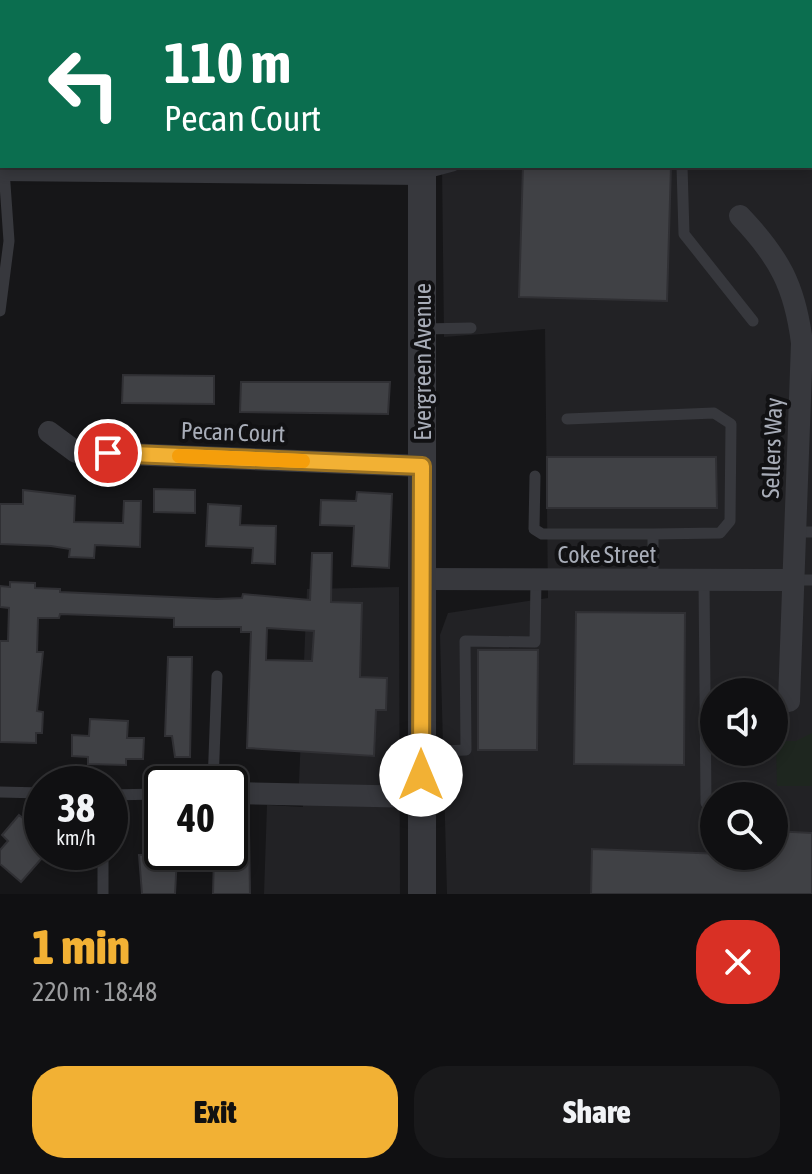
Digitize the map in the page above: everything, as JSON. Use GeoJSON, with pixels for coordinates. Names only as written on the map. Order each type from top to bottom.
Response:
{"type":"FeatureCollection","features":[{"type":"Feature","properties":{"kind":"street"},"geometry":{"type":"LineString","coordinates":[[2,170],[422,170]]}},
{"type":"Feature","properties":{"kind":"street","name":"Evergreen Avenue"},"geometry":{"type":"LineString","coordinates":[[422,170],[422,894]]}},
{"type":"Feature","properties":{"kind":"street","name":"Sellers Way"},"geometry":{"type":"LineString","coordinates":[[740,216],[781,266],[806,323],[802,343],[802,580],[789,701]]}},
{"type":"Feature","properties":{"kind":"street","name":"Pecan Court"},"geometry":{"type":"LineString","coordinates":[[49,432],[76,452],[422,466]]}},
{"type":"Feature","properties":{"kind":"street","name":"Coke Street"},"geometry":{"type":"LineString","coordinates":[[421,579],[802,580]]}},
{"type":"Feature","properties":{"kind":"street"},"geometry":{"type":"LineString","coordinates":[[248,793],[421,797]]}},
{"type":"Feature","properties":{"kind":"lane"},"geometry":{"type":"LineString","coordinates":[[682,168],[684,234],[753,321]]}},
{"type":"Feature","properties":{"kind":"lane"},"geometry":{"type":"LineString","coordinates":[[0,311],[9,241],[2,170]]}},
{"type":"Feature","properties":{"kind":"lane"},"geometry":{"type":"LineString","coordinates":[[422,329],[471,328]]}},
{"type":"Feature","properties":{"kind":"lane"},"geometry":{"type":"LineString","coordinates":[[535,476],[534,529],[542,534],[720,533],[730,521],[731,424],[714,413],[567,419]]}},
{"type":"Feature","properties":{"kind":"lane"},"geometry":{"type":"LineString","coordinates":[[653,534],[653,580]]}},
{"type":"Feature","properties":{"kind":"lane"},"geometry":{"type":"LineString","coordinates":[[421,752],[466,750],[465,641],[535,642],[536,580]]}},
{"type":"Feature","properties":{"kind":"lane"},"geometry":{"type":"LineString","coordinates":[[704,580],[706,782]]}},
{"type":"Feature","properties":{"kind":"lane"},"geometry":{"type":"LineString","coordinates":[[214,766],[217,676]]}},
{"type":"Feature","properties":{"kind":"lane"},"geometry":{"type":"LineString","coordinates":[[0,792],[24,793]]}},
{"type":"Feature","properties":{"kind":"lane"},"geometry":{"type":"LineString","coordinates":[[103,870],[103,894]]}},
{"type":"Feature","properties":{"kind":"shaded area"},"geometry":{"type":"Polygon","coordinates":[[[442,168],[812,168],[812,894],[447,894],[440,635],[448,613],[548,598],[545,329],[444,337],[442,168]]]}},
{"type":"Feature","properties":{"kind":"shaded area"},"geometry":{"type":"Polygon","coordinates":[[[399,587],[400,894],[264,894],[267,805],[303,807],[299,783],[307,589],[399,587]]]}},
{"type":"Feature","properties":{"kind":"shaded area"},"geometry":{"type":"Polygon","coordinates":[[[812,733],[812,786],[788,786],[788,782],[777,782],[777,766],[788,766],[788,741],[796,741],[812,733]]]}},
{"type":"Feature","properties":{"kind":"building"},"geometry":{"type":"Polygon","coordinates":[[[523,168],[671,168],[667,301],[519,297],[523,168]]]}},
{"type":"Feature","properties":{"kind":"building"},"geometry":{"type":"Polygon","coordinates":[[[123,375],[214,376],[214,404],[122,403],[123,375]]]}},
{"type":"Feature","properties":{"kind":"building"},"geometry":{"type":"Polygon","coordinates":[[[241,382],[390,382],[388,414],[240,412],[241,382]]]}},
{"type":"Feature","properties":{"kind":"building"},"geometry":{"type":"Polygon","coordinates":[[[547,457],[716,457],[717,508],[547,508],[547,457]]]}},
{"type":"Feature","properties":{"kind":"building"},"geometry":{"type":"Polygon","coordinates":[[[154,489],[195,490],[195,513],[154,512],[154,489]]]}},
{"type":"Feature","properties":{"kind":"building"},"geometry":{"type":"Polygon","coordinates":[[[23,490],[75,496],[74,522],[123,523],[124,501],[141,501],[140,547],[95,545],[94,558],[69,557],[70,549],[51,546],[0,544],[0,504],[23,504],[23,490]]]}},
{"type":"Feature","properties":{"kind":"building"},"geometry":{"type":"Polygon","coordinates":[[[357,492],[392,494],[389,568],[352,566],[354,526],[320,525],[321,500],[356,501],[357,492]]]}},
{"type":"Feature","properties":{"kind":"building"},"geometry":{"type":"Polygon","coordinates":[[[208,504],[241,506],[240,525],[276,526],[275,564],[252,563],[253,548],[206,546],[208,504]]]}},
{"type":"Feature","properties":{"kind":"building"},"geometry":{"type":"Polygon","coordinates":[[[312,553],[332,553],[331,602],[362,603],[360,677],[387,678],[386,710],[376,710],[374,756],[247,748],[251,632],[241,632],[241,627],[174,627],[174,618],[60,614],[59,618],[38,618],[37,652],[43,652],[37,711],[43,712],[42,733],[36,733],[36,743],[0,742],[0,641],[8,641],[9,608],[0,607],[0,586],[10,587],[10,582],[35,583],[35,588],[60,589],[60,592],[217,599],[242,598],[243,594],[310,600],[312,553]],[[267,628],[266,660],[312,661],[314,631],[267,628]]]}},
{"type":"Feature","properties":{"kind":"building"},"geometry":{"type":"Polygon","coordinates":[[[576,612],[685,613],[684,765],[574,764],[576,612]]]}},
{"type":"Feature","properties":{"kind":"building"},"geometry":{"type":"Polygon","coordinates":[[[478,650],[538,650],[537,750],[478,750],[478,650]]]}},
{"type":"Feature","properties":{"kind":"building"},"geometry":{"type":"Polygon","coordinates":[[[168,657],[192,657],[190,757],[175,757],[172,736],[165,736],[168,657]]]}},
{"type":"Feature","properties":{"kind":"building"},"geometry":{"type":"Polygon","coordinates":[[[90,719],[128,721],[127,738],[144,738],[143,759],[126,759],[126,765],[88,764],[88,757],[72,756],[72,735],[89,736],[90,719]]]}},
{"type":"Feature","properties":{"kind":"building"},"geometry":{"type":"Polygon","coordinates":[[[19,815],[24,819],[24,870],[32,870],[21,882],[0,864],[0,850],[8,841],[2,835],[19,815]]]}},
{"type":"Feature","properties":{"kind":"building"},"geometry":{"type":"Polygon","coordinates":[[[144,830],[144,870],[176,870],[175,894],[142,894],[139,855],[143,855],[144,830]]]}},
{"type":"Feature","properties":{"kind":"building"},"geometry":{"type":"Polygon","coordinates":[[[249,832],[250,894],[213,894],[214,870],[248,870],[249,832]]]}},
{"type":"Feature","properties":{"kind":"building"},"geometry":{"type":"Polygon","coordinates":[[[788,832],[812,833],[812,894],[591,894],[592,849],[700,853],[700,870],[788,870],[788,832]]]}},
{"type":"Feature","properties":{"kind":"slow traffic"},"geometry":{"type":"LineString","coordinates":[[179,456],[303,461]]}},
{"type":"Feature","properties":{"kind":"route"},"geometry":{"type":"LineString","coordinates":[[108,453],[422,466],[421,775]]}}]}
